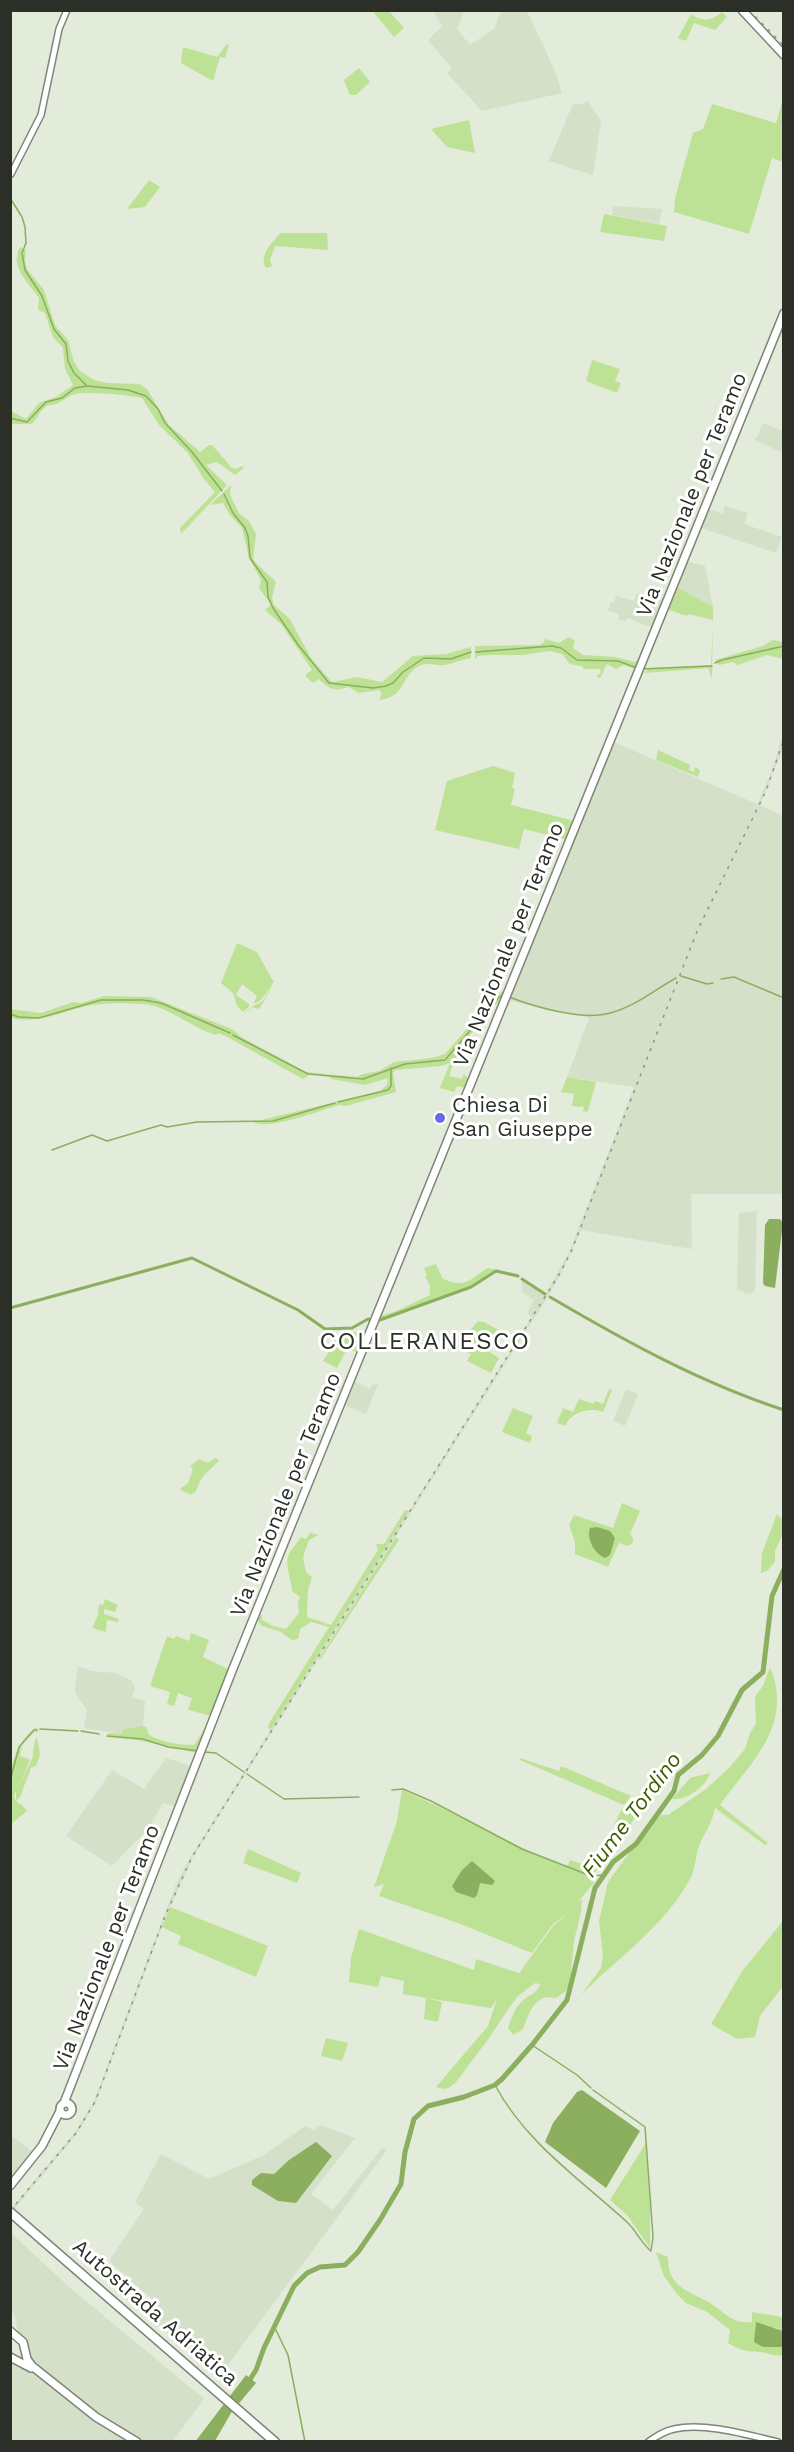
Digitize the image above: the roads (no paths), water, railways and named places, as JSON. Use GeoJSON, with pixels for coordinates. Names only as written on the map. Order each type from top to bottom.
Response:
{"type":"FeatureCollection","features":[{"type":"Feature","properties":{"kind":"highway","name":"Autostrada Adriatica"},"geometry":{"type":"LineString","coordinates":[[10,2212],[16,2220],[198,2378],[275,2442]]}},
{"type":"Feature","properties":{"kind":"highway","name":"Autostrada Adriatica"},"geometry":{"type":"LineString","coordinates":[[261,2432],[269,2442]]}},
{"type":"Feature","properties":{"kind":"main road"},"geometry":{"type":"LineString","coordinates":[[11,172],[41,115],[63,17],[67,10]]}},
{"type":"Feature","properties":{"kind":"main road"},"geometry":{"type":"LineString","coordinates":[[742,10],[783,55]]}},
{"type":"Feature","properties":{"kind":"main road","name":"Via Nazionale per Teramo"},"geometry":{"type":"LineString","coordinates":[[10,2186],[37,2154],[65,2108],[69,2092],[214,1716],[783,313]]}},
{"type":"Feature","properties":{"kind":"main road"},"geometry":{"type":"LineString","coordinates":[[10,2331],[23,2342],[28,2361],[36,2369],[96,2417],[137,2442]]}},
{"type":"Feature","properties":{"kind":"main road"},"geometry":{"type":"LineString","coordinates":[[13,2357],[22,2356],[25,2350]]}},
{"type":"Feature","properties":{"kind":"main road"},"geometry":{"type":"LineString","coordinates":[[13,2357],[30,2367],[101,2423],[132,2442]]}},
{"type":"Feature","properties":{"kind":"main road"},"geometry":{"type":"LineString","coordinates":[[648,2442],[664,2432],[681,2427],[736,2432],[778,2442]]}},
{"type":"Feature","properties":{"kind":"waterway"},"geometry":{"type":"LineString","coordinates":[[10,198],[22,217],[25,227],[26,243],[22,253],[25,270],[42,296],[54,329],[66,344],[68,361],[74,373],[87,386]]}},
{"type":"Feature","properties":{"kind":"waterway"},"geometry":{"type":"LineString","coordinates":[[10,418],[27,422],[46,402],[62,398],[75,388],[87,386],[128,390],[146,396],[158,409],[165,423],[192,452],[222,491]]}},
{"type":"Feature","properties":{"kind":"waterway"},"geometry":{"type":"LineString","coordinates":[[224,494],[233,513],[245,528],[250,558],[267,582],[268,597],[273,608],[299,646],[329,683],[373,688],[386,686],[424,658],[451,659],[471,652]]}},
{"type":"Feature","properties":{"kind":"waterway"},"geometry":{"type":"LineString","coordinates":[[476,652],[552,646],[561,648],[577,660],[618,661],[637,668]]}},
{"type":"Feature","properties":{"kind":"waterway"},"geometry":{"type":"LineString","coordinates":[[715,663],[784,646]]}},
{"type":"Feature","properties":{"kind":"waterway"},"geometry":{"type":"LineString","coordinates":[[641,669],[712,666]]}},
{"type":"Feature","properties":{"kind":"waterway"},"geometry":{"type":"LineString","coordinates":[[681,976],[707,984],[713,983]]}},
{"type":"Feature","properties":{"kind":"waterway"},"geometry":{"type":"LineString","coordinates":[[721,979],[734,977],[784,998]]}},
{"type":"Feature","properties":{"kind":"waterway"},"geometry":{"type":"LineString","coordinates":[[509,997],[559,1012],[599,1015],[628,1007],[676,978]]}},
{"type":"Feature","properties":{"kind":"waterway"},"geometry":{"type":"LineString","coordinates":[[233,1035],[308,1074],[363,1079],[405,1064],[445,1060],[499,997],[505,995]]}},
{"type":"Feature","properties":{"kind":"waterway"},"geometry":{"type":"LineString","coordinates":[[10,1014],[39,1018],[101,1000],[143,1000],[161,1003],[230,1033]]}},
{"type":"Feature","properties":{"kind":"waterway"},"geometry":{"type":"LineString","coordinates":[[338,1102],[388,1090],[391,1086],[391,1068]]}},
{"type":"Feature","properties":{"kind":"waterway"},"geometry":{"type":"LineString","coordinates":[[52,1150],[92,1135],[107,1141],[161,1125],[167,1127],[197,1122],[273,1121],[335,1103]]}},
{"type":"Feature","properties":{"kind":"waterway"},"geometry":{"type":"LineString","coordinates":[[10,1308],[192,1258],[298,1310],[325,1329],[352,1328],[368,1319],[377,1321],[471,1287],[496,1271],[518,1276]]}},
{"type":"Feature","properties":{"kind":"waterway"},"geometry":{"type":"LineString","coordinates":[[522,1279],[545,1294]]}},
{"type":"Feature","properties":{"kind":"waterway"},"geometry":{"type":"LineString","coordinates":[[550,1297],[664,1360],[723,1387],[784,1410]]}},
{"type":"Feature","properties":{"kind":"waterway","name":"Fiume Tordino"},"geometry":{"type":"LineString","coordinates":[[247,2384],[256,2370],[294,2286],[307,2273],[320,2267],[345,2265],[358,2252],[380,2220],[401,2184],[405,2152],[414,2119],[428,2106],[464,2097],[495,2085],[532,2045],[567,2000],[595,1888],[613,1862],[636,1844],[674,1791],[678,1775],[702,1755],[718,1736],[742,1690],[763,1672],[772,1596],[784,1569]]}},
{"type":"Feature","properties":{"kind":"waterway"},"geometry":{"type":"LineString","coordinates":[[40,1729],[78,1731]]}},
{"type":"Feature","properties":{"kind":"waterway"},"geometry":{"type":"LineString","coordinates":[[10,1781],[19,1747],[34,1730],[37,1730]]}},
{"type":"Feature","properties":{"kind":"waterway"},"geometry":{"type":"LineString","coordinates":[[81,1731],[99,1734]]}},
{"type":"Feature","properties":{"kind":"waterway"},"geometry":{"type":"LineString","coordinates":[[107,1736],[143,1739],[168,1747],[198,1751]]}},
{"type":"Feature","properties":{"kind":"waterway"},"geometry":{"type":"LineString","coordinates":[[204,1752],[216,1753],[244,1772]]}},
{"type":"Feature","properties":{"kind":"waterway"},"geometry":{"type":"LineString","coordinates":[[247,1774],[284,1799],[359,1797]]}},
{"type":"Feature","properties":{"kind":"waterway"},"geometry":{"type":"LineString","coordinates":[[392,1790],[403,1789],[431,1801],[522,1849],[591,1876],[604,1875]]}},
{"type":"Feature","properties":{"kind":"waterway"},"geometry":{"type":"LineString","coordinates":[[532,2045],[577,2075],[591,2088]]}},
{"type":"Feature","properties":{"kind":"waterway"},"geometry":{"type":"LineString","coordinates":[[495,2085],[507,2106],[522,2125],[555,2159],[628,2223],[651,2251],[653,2237],[645,2127],[593,2090]]}},
{"type":"Feature","properties":{"kind":"waterway"},"geometry":{"type":"LineString","coordinates":[[274,2326],[288,2355],[305,2442]]}},
{"type":"Feature","properties":{"kind":"railway"},"geometry":{"type":"LineString","coordinates":[[749,10],[784,46]]}},
{"type":"Feature","properties":{"kind":"railway"},"geometry":{"type":"LineString","coordinates":[[10,2211],[76,2133],[95,2102],[165,1916],[192,1857],[560,1273],[571,1252],[698,929],[766,791],[784,739]]}},
{"type":"Feature","properties":{"kind":"place","name":"Chiesa Di San Giuseppe"},"geometry":{"type":"Point","coordinates":[440,1118]}},
{"type":"Feature","properties":{"kind":"district","name":"COLLERANESCO"},"geometry":{"type":"Point","coordinates":[425,1342]}}]}
